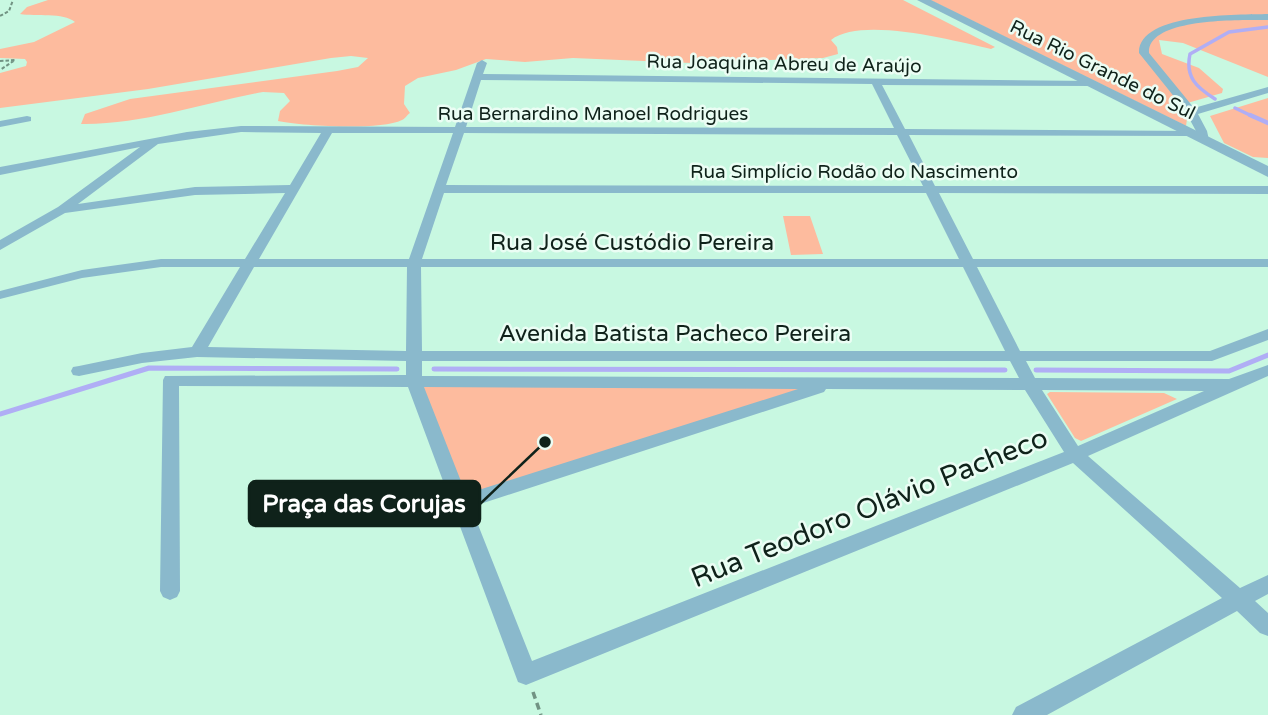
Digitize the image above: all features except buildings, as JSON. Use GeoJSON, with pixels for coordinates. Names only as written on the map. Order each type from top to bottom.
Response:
{"type":"FeatureCollection","features":[{"type":"Feature","properties":{"kind":"street","name":"Rua Rio Grande do Sul"},"geometry":{"type":"LineString","coordinates":[[922,0],[1268,172]]}},
{"type":"Feature","properties":{"kind":"street"},"geometry":{"type":"LineString","coordinates":[[1197,136],[1204,132],[1193,112],[1143,53],[1144,42],[1155,31],[1184,23],[1268,17]]}},
{"type":"Feature","properties":{"kind":"street","name":"Rua Joaquina Abreu de Araújo"},"geometry":{"type":"LineString","coordinates":[[459,130],[479,70],[876,82],[1091,84]]}},
{"type":"Feature","properties":{"kind":"street"},"geometry":{"type":"LineString","coordinates":[[876,82],[1030,385],[1075,455],[1268,626]]}},
{"type":"Feature","properties":{"kind":"street"},"geometry":{"type":"LineString","coordinates":[[1193,112],[1268,90]]}},
{"type":"Feature","properties":{"kind":"street"},"geometry":{"type":"LineString","coordinates":[[0,124],[27,119]]}},
{"type":"Feature","properties":{"kind":"street","name":"Rua Bernardino Manoel Rodrigues"},"geometry":{"type":"LineString","coordinates":[[0,171],[241,129],[1197,136]]}},
{"type":"Feature","properties":{"kind":"street"},"geometry":{"type":"LineString","coordinates":[[197,352],[329,129]]}},
{"type":"Feature","properties":{"kind":"street"},"geometry":{"type":"LineString","coordinates":[[459,130],[414,263],[414,382],[526,674]]}},
{"type":"Feature","properties":{"kind":"street"},"geometry":{"type":"LineString","coordinates":[[0,246],[62,210],[156,142]]}},
{"type":"Feature","properties":{"kind":"street"},"geometry":{"type":"LineString","coordinates":[[62,210],[195,191],[293,189]]}},
{"type":"Feature","properties":{"kind":"street","name":"Rua Simplício Rodão do Nascimento"},"geometry":{"type":"LineString","coordinates":[[439,189],[1268,190]]}},
{"type":"Feature","properties":{"kind":"street","name":"Rua José Custódio Pereira"},"geometry":{"type":"LineString","coordinates":[[0,295],[82,274],[137,264],[1268,263]]}},
{"type":"Feature","properties":{"kind":"street","name":"Avenida Batista Pacheco Pereira"},"geometry":{"type":"LineString","coordinates":[[79,372],[142,358],[197,352],[413,356],[1212,356],[1268,334]]}},
{"type":"Feature","properties":{"kind":"street"},"geometry":{"type":"LineString","coordinates":[[170,591],[171,380],[1231,385],[1268,370]]}},
{"type":"Feature","properties":{"kind":"street"},"geometry":{"type":"LineString","coordinates":[[460,503],[833,384]]}},
{"type":"Feature","properties":{"kind":"street","name":"Rua Teodoro Olávio Pacheco"},"geometry":{"type":"LineString","coordinates":[[526,674],[1075,455],[1231,385]]}},
{"type":"Feature","properties":{"kind":"street"},"geometry":{"type":"LineString","coordinates":[[1024,715],[1268,584]]}},
{"type":"Feature","properties":{"kind":"path"},"geometry":{"type":"LineString","coordinates":[[0,16],[9,11],[13,0]]}},
{"type":"Feature","properties":{"kind":"path"},"geometry":{"type":"LineString","coordinates":[[0,61],[15,61],[0,71]]}},
{"type":"Feature","properties":{"kind":"path"},"geometry":{"type":"LineString","coordinates":[[526,674],[541,715]]}},
{"type":"Feature","properties":{"kind":"shaded area"},"geometry":{"type":"Polygon","coordinates":[[[48,0],[903,0],[995,47],[991,49],[909,32],[864,30],[845,33],[831,40],[837,47],[838,54],[823,58],[691,63],[573,58],[525,62],[486,59],[456,70],[418,78],[405,86],[404,104],[410,113],[391,123],[341,127],[278,121],[280,111],[290,101],[284,93],[263,92],[150,117],[81,124],[85,114],[130,99],[337,71],[358,67],[368,58],[331,58],[148,89],[0,108],[0,73],[26,66],[27,62],[25,59],[0,58],[0,49],[34,42],[75,22],[57,16],[20,14],[27,7],[48,0]]]}},
{"type":"Feature","properties":{"kind":"shaded area"},"geometry":{"type":"Polygon","coordinates":[[[930,0],[1268,0],[1268,77],[1183,43],[1159,40],[1162,54],[1199,68],[1223,89],[1222,93],[1177,106],[1187,119],[1186,126],[930,0]]]}},
{"type":"Feature","properties":{"kind":"shaded area"},"geometry":{"type":"Polygon","coordinates":[[[1268,98],[1268,158],[1253,157],[1224,143],[1210,116],[1268,98]]]}},
{"type":"Feature","properties":{"kind":"shaded area"},"geometry":{"type":"Polygon","coordinates":[[[783,216],[810,216],[823,254],[791,255],[783,216]]]}},
{"type":"Feature","properties":{"kind":"shaded area"},"geometry":{"type":"Polygon","coordinates":[[[420,384],[830,384],[466,499],[420,384]]]}},
{"type":"Feature","properties":{"kind":"shaded area"},"geometry":{"type":"Polygon","coordinates":[[[1164,393],[1177,399],[1081,441],[1075,438],[1047,394],[1164,393]]]}},
{"type":"Feature","properties":{"kind":"waterway"},"geometry":{"type":"LineString","coordinates":[[1215,99],[1194,81],[1189,69],[1190,54],[1229,32],[1268,27]]}},
{"type":"Feature","properties":{"kind":"waterway"},"geometry":{"type":"LineString","coordinates":[[1235,108],[1254,117]]}},
{"type":"Feature","properties":{"kind":"waterway"},"geometry":{"type":"LineString","coordinates":[[1250,115],[1268,123]]}},
{"type":"Feature","properties":{"kind":"waterway"},"geometry":{"type":"LineString","coordinates":[[1036,370],[1229,371],[1268,355]]}},
{"type":"Feature","properties":{"kind":"waterway"},"geometry":{"type":"LineString","coordinates":[[0,414],[149,368],[397,369]]}},
{"type":"Feature","properties":{"kind":"waterway"},"geometry":{"type":"LineString","coordinates":[[434,369],[1005,370]]}},
{"type":"Feature","properties":{"kind":"place","name":"Praça das Corujas"},"geometry":{"type":"Point","coordinates":[545,442]}}]}
